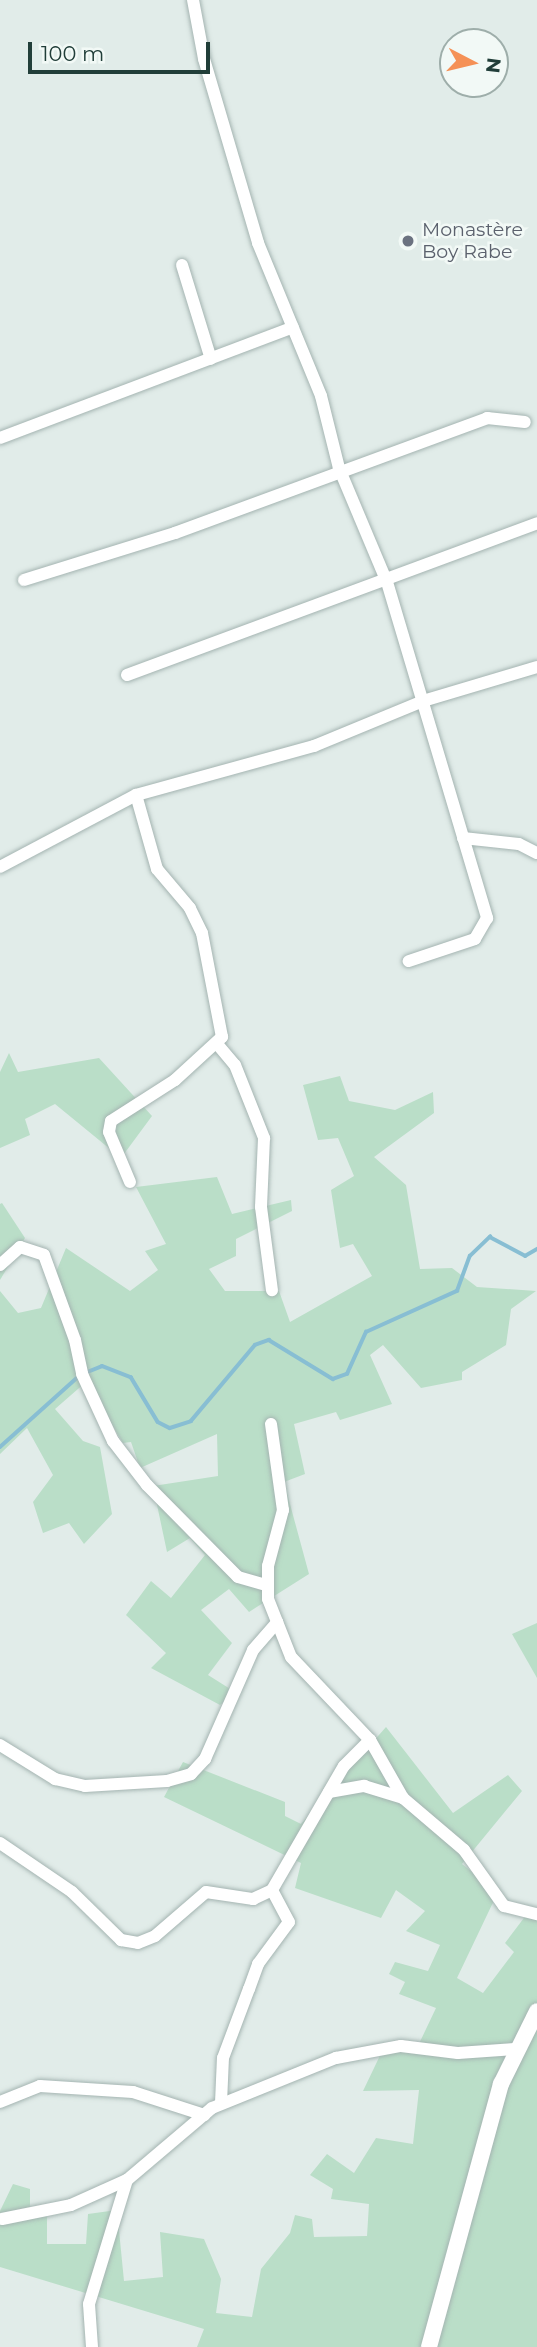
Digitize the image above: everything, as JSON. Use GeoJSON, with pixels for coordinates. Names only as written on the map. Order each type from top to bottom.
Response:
{"type":"FeatureCollection","features":[{"type":"Feature","properties":{"kind":"main road"},"geometry":{"type":"LineString","coordinates":[[429,2347],[514,2049],[537,2011]]}},
{"type":"Feature","properties":{"kind":"street"},"geometry":{"type":"LineString","coordinates":[[193,0],[236,173],[321,396],[339,468],[387,582],[487,918],[485,927],[475,939],[409,961]]}},
{"type":"Feature","properties":{"kind":"street"},"geometry":{"type":"LineString","coordinates":[[182,265],[211,359]]}},
{"type":"Feature","properties":{"kind":"street"},"geometry":{"type":"LineString","coordinates":[[0,438],[293,327]]}},
{"type":"Feature","properties":{"kind":"street"},"geometry":{"type":"LineString","coordinates":[[24,580],[174,533],[339,468],[487,418],[525,422]]}},
{"type":"Feature","properties":{"kind":"street"},"geometry":{"type":"LineString","coordinates":[[127,675],[387,582],[537,523]]}},
{"type":"Feature","properties":{"kind":"street"},"geometry":{"type":"LineString","coordinates":[[0,867],[136,795],[314,746],[423,701],[537,667]]}},
{"type":"Feature","properties":{"kind":"street"},"geometry":{"type":"LineString","coordinates":[[131,1182],[109,1132],[111,1121],[218,1045],[222,1037],[211,962],[202,933],[190,908],[157,869],[136,795]]}},
{"type":"Feature","properties":{"kind":"street"},"geometry":{"type":"LineString","coordinates":[[463,838],[519,844],[537,853]]}},
{"type":"Feature","properties":{"kind":"street"},"geometry":{"type":"LineString","coordinates":[[218,1045],[235,1065],[264,1138],[261,1207],[272,1290]]}},
{"type":"Feature","properties":{"kind":"street"},"geometry":{"type":"LineString","coordinates":[[0,1265],[20,1247],[44,1255],[75,1340],[82,1374],[113,1441],[147,1485],[238,1577],[266,1585]]}},
{"type":"Feature","properties":{"kind":"street"},"geometry":{"type":"LineString","coordinates":[[271,1424],[283,1510],[266,1585],[291,1657],[370,1741],[403,1798],[464,1850],[504,1906],[537,1914]]}},
{"type":"Feature","properties":{"kind":"street"},"geometry":{"type":"LineString","coordinates":[[0,1745],[55,1779],[85,1786],[157,1783],[191,1774],[205,1759],[253,1650],[277,1622]]}},
{"type":"Feature","properties":{"kind":"street"},"geometry":{"type":"LineString","coordinates":[[0,1843],[72,1892],[121,1940],[138,1943],[206,1892],[253,1899],[272,1890],[344,1766],[370,1741]]}},
{"type":"Feature","properties":{"kind":"street"},"geometry":{"type":"LineString","coordinates":[[329,1792],[364,1786],[403,1798]]}},
{"type":"Feature","properties":{"kind":"street"},"geometry":{"type":"LineString","coordinates":[[221,2103],[218,2085],[229,2042],[258,1964],[289,1922],[272,1890]]}},
{"type":"Feature","properties":{"kind":"street"},"geometry":{"type":"LineString","coordinates":[[2,2219],[71,2205],[127,2180],[221,2103],[271,2080],[374,2049],[425,2046],[475,2053],[514,2049]]}},
{"type":"Feature","properties":{"kind":"street"},"geometry":{"type":"LineString","coordinates":[[0,2102],[40,2086],[125,2091],[204,2115]]}},
{"type":"Feature","properties":{"kind":"street"},"geometry":{"type":"LineString","coordinates":[[92,2347],[89,2304],[127,2180]]}},
{"type":"Feature","properties":{"kind":"green space"},"geometry":{"type":"Polygon","coordinates":[[[9,1053],[18,1072],[99,1058],[152,1116],[121,1158],[55,1104],[25,1119],[30,1135],[0,1148],[0,1072],[9,1053]]]}},
{"type":"Feature","properties":{"kind":"green space"},"geometry":{"type":"Polygon","coordinates":[[[340,1076],[349,1101],[395,1110],[433,1092],[434,1113],[374,1157],[406,1185],[420,1269],[452,1268],[477,1287],[536,1291],[511,1309],[506,1345],[462,1372],[462,1380],[421,1388],[383,1345],[370,1355],[392,1404],[340,1420],[336,1412],[294,1424],[305,1474],[284,1482],[309,1574],[249,1612],[229,1589],[201,1610],[232,1643],[208,1675],[235,1692],[220,1705],[151,1668],[166,1653],[126,1615],[151,1581],[171,1598],[205,1555],[190,1538],[167,1552],[153,1486],[218,1476],[217,1434],[140,1468],[131,1442],[123,1443],[86,1382],[55,1409],[83,1441],[100,1447],[112,1514],[84,1544],[69,1523],[43,1533],[33,1502],[53,1475],[27,1428],[0,1454],[0,1291],[18,1313],[41,1308],[66,1248],[130,1291],[158,1270],[145,1251],[166,1244],[136,1187],[217,1177],[232,1214],[291,1200],[292,1211],[236,1239],[236,1256],[209,1269],[225,1291],[279,1291],[290,1322],[372,1276],[353,1244],[340,1248],[331,1190],[354,1176],[338,1138],[318,1140],[303,1085],[340,1076]]]}},
{"type":"Feature","properties":{"kind":"green space"},"geometry":{"type":"Polygon","coordinates":[[[2,1203],[25,1238],[0,1280],[0,1204],[2,1203]]]}},
{"type":"Feature","properties":{"kind":"green space"},"geometry":{"type":"Polygon","coordinates":[[[537,1623],[537,1678],[512,1634],[537,1623]]]}},
{"type":"Feature","properties":{"kind":"green space"},"geometry":{"type":"Polygon","coordinates":[[[386,1727],[453,1813],[508,1775],[522,1791],[462,1864],[498,1892],[457,1978],[483,1993],[514,1952],[505,1943],[530,1910],[537,1917],[537,2347],[197,2347],[204,2329],[0,2267],[0,2211],[13,2184],[30,2189],[30,2211],[47,2214],[47,2244],[86,2244],[88,2214],[117,2210],[124,2281],[163,2277],[160,2232],[204,2239],[221,2279],[216,2313],[252,2317],[261,2269],[290,2233],[295,2215],[312,2219],[314,2237],[367,2236],[369,2204],[331,2199],[333,2189],[310,2175],[327,2154],[354,2173],[376,2138],[413,2144],[419,2090],[363,2091],[386,2043],[417,2048],[436,2008],[399,1994],[405,1982],[389,1974],[395,1962],[428,1971],[440,1945],[406,1931],[425,1911],[396,1890],[381,1918],[295,1888],[301,1863],[164,1797],[183,1762],[285,1802],[285,1816],[301,1824],[386,1727]]]}},
{"type":"Feature","properties":{"kind":"waterway"},"geometry":{"type":"LineString","coordinates":[[85,1373],[102,1366],[131,1377],[158,1422],[170,1428],[191,1421],[255,1345],[269,1340],[333,1379],[347,1374],[366,1332],[457,1291],[470,1256],[490,1237],[525,1256],[537,1249]]}},
{"type":"Feature","properties":{"kind":"waterway"},"geometry":{"type":"LineString","coordinates":[[0,1447],[79,1376]]}},
{"type":"Feature","properties":{"kind":"place","name":"Monastère Boy Rabe"},"geometry":{"type":"Point","coordinates":[408,241]}}]}
